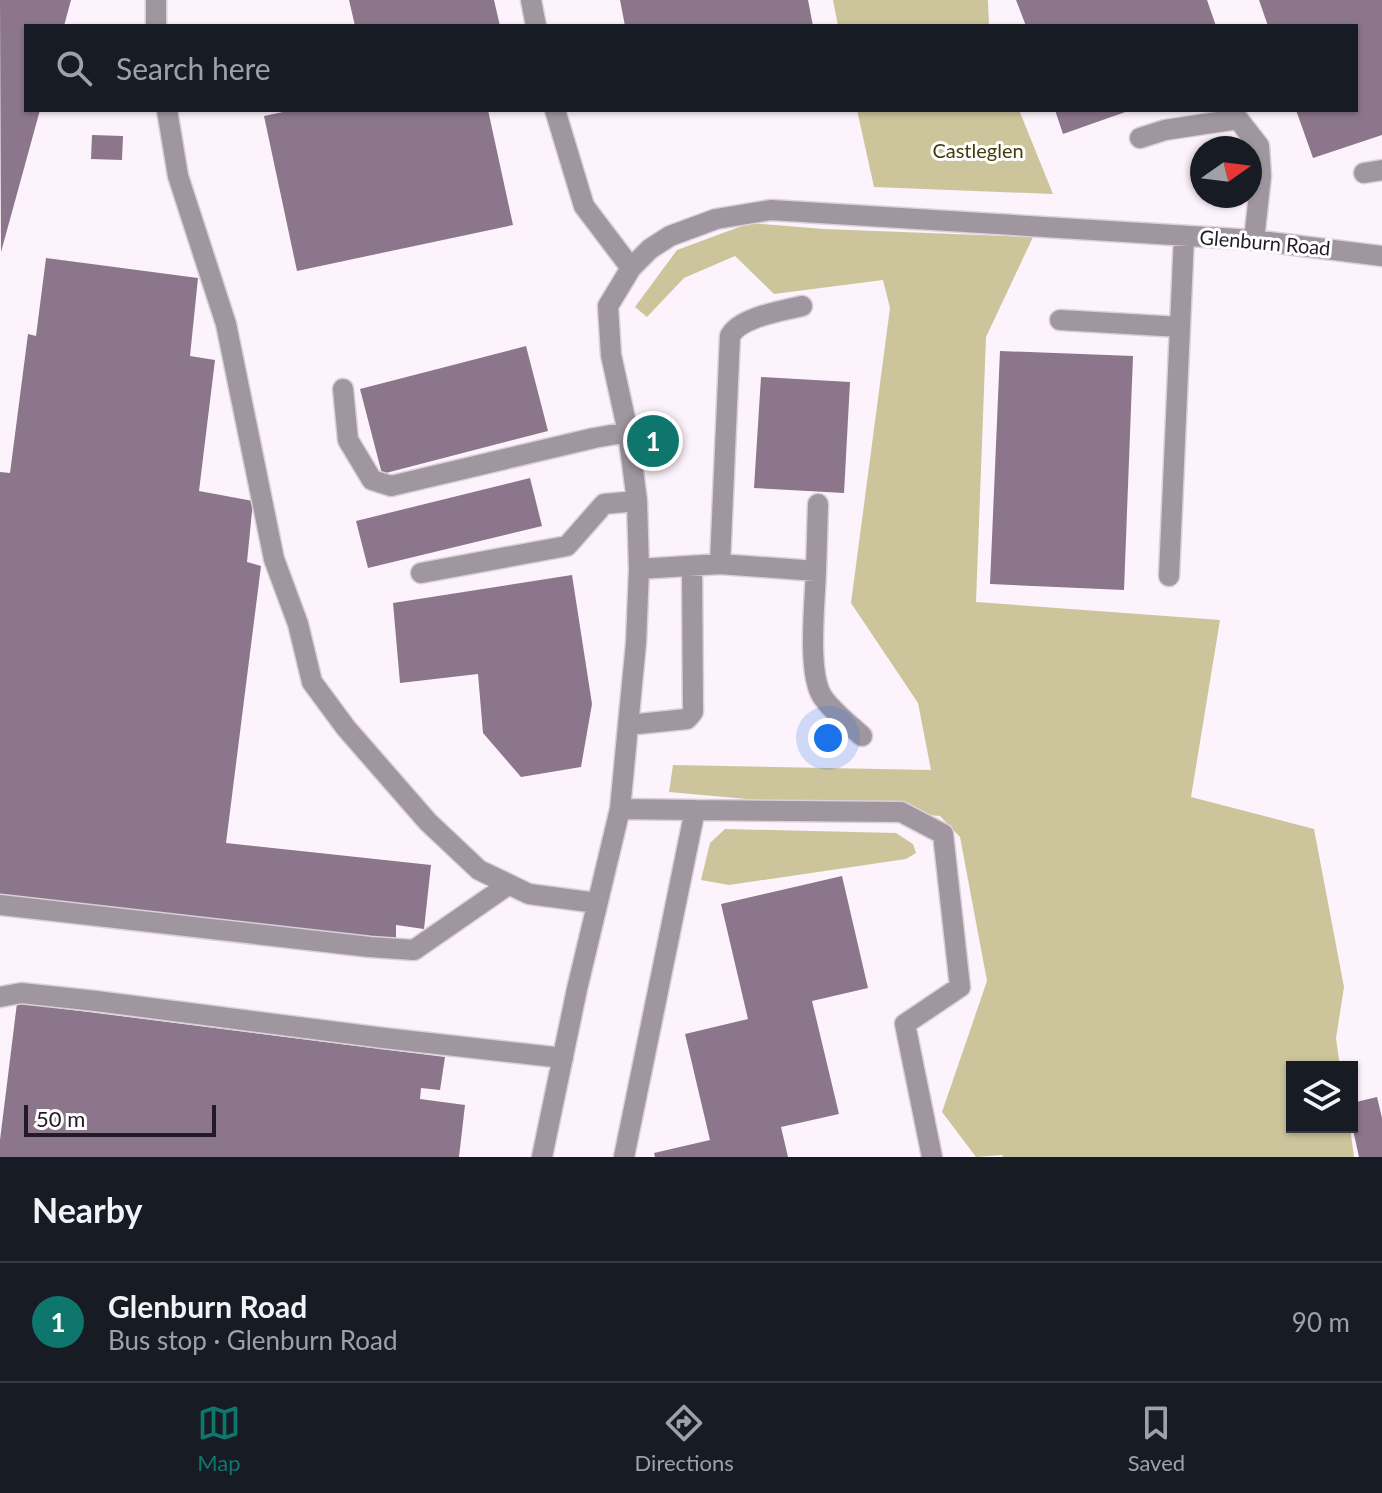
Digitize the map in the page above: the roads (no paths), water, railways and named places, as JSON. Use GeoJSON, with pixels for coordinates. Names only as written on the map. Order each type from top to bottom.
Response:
{"type":"FeatureCollection","features":[{"type":"Feature","properties":{"kind":"street"},"geometry":{"type":"LineString","coordinates":[[156,0],[156,24]]}},
{"type":"Feature","properties":{"kind":"street"},"geometry":{"type":"LineString","coordinates":[[531,0],[536,24]]}},
{"type":"Feature","properties":{"kind":"street"},"geometry":{"type":"LineString","coordinates":[[167,112],[178,176],[226,324],[274,559],[298,624],[312,682],[346,728],[428,822],[479,870],[529,894],[597,903]]}},
{"type":"Feature","properties":{"kind":"street"},"geometry":{"type":"LineString","coordinates":[[556,112],[584,206],[631,268]]}},
{"type":"Feature","properties":{"kind":"street"},"geometry":{"type":"LineString","coordinates":[[1140,138],[1165,130],[1238,119],[1259,146],[1261,176],[1254,240]]}},
{"type":"Feature","properties":{"kind":"street","name":"Glenburn Road"},"geometry":{"type":"LineString","coordinates":[[542,1157],[620,809],[636,643],[639,569],[637,501],[628,432],[611,355],[608,306],[631,268],[650,249],[670,236],[716,219],[771,210],[1254,240],[1382,256]]}},
{"type":"Feature","properties":{"kind":"street"},"geometry":{"type":"LineString","coordinates":[[1169,576],[1184,236]]}},
{"type":"Feature","properties":{"kind":"street"},"geometry":{"type":"LineString","coordinates":[[720,564],[730,336],[734,329],[746,322],[802,306]]}},
{"type":"Feature","properties":{"kind":"street"},"geometry":{"type":"LineString","coordinates":[[1060,320],[1180,327]]}},
{"type":"Feature","properties":{"kind":"street"},"geometry":{"type":"LineString","coordinates":[[343,389],[348,440],[372,480],[391,486],[628,432]]}},
{"type":"Feature","properties":{"kind":"street"},"geometry":{"type":"LineString","coordinates":[[421,573],[567,546],[604,504],[637,501]]}},
{"type":"Feature","properties":{"kind":"street"},"geometry":{"type":"LineString","coordinates":[[818,504],[813,665],[816,682],[823,697],[862,736]]}},
{"type":"Feature","properties":{"kind":"street"},"geometry":{"type":"LineString","coordinates":[[639,569],[720,564],[816,571]]}},
{"type":"Feature","properties":{"kind":"street"},"geometry":{"type":"LineString","coordinates":[[628,725],[687,719],[693,712],[692,566]]}},
{"type":"Feature","properties":{"kind":"street"},"geometry":{"type":"LineString","coordinates":[[620,809],[901,812],[943,834],[960,987],[905,1024],[932,1157]]}},
{"type":"Feature","properties":{"kind":"street"},"geometry":{"type":"LineString","coordinates":[[624,1157],[695,810]]}},
{"type":"Feature","properties":{"kind":"street"},"geometry":{"type":"LineString","coordinates":[[0,905],[414,950],[508,885]]}},
{"type":"Feature","properties":{"kind":"street"},"geometry":{"type":"LineString","coordinates":[[0,997],[21,993],[96,1001],[563,1058]]}},
{"type":"Feature","properties":{"kind":"place","name":"Glenburn Road"},"geometry":{"type":"Point","coordinates":[653,441]}},
{"type":"Feature","properties":{"kind":"park label","name":"Castleglen"},"geometry":{"type":"Point","coordinates":[978,151]}}]}
